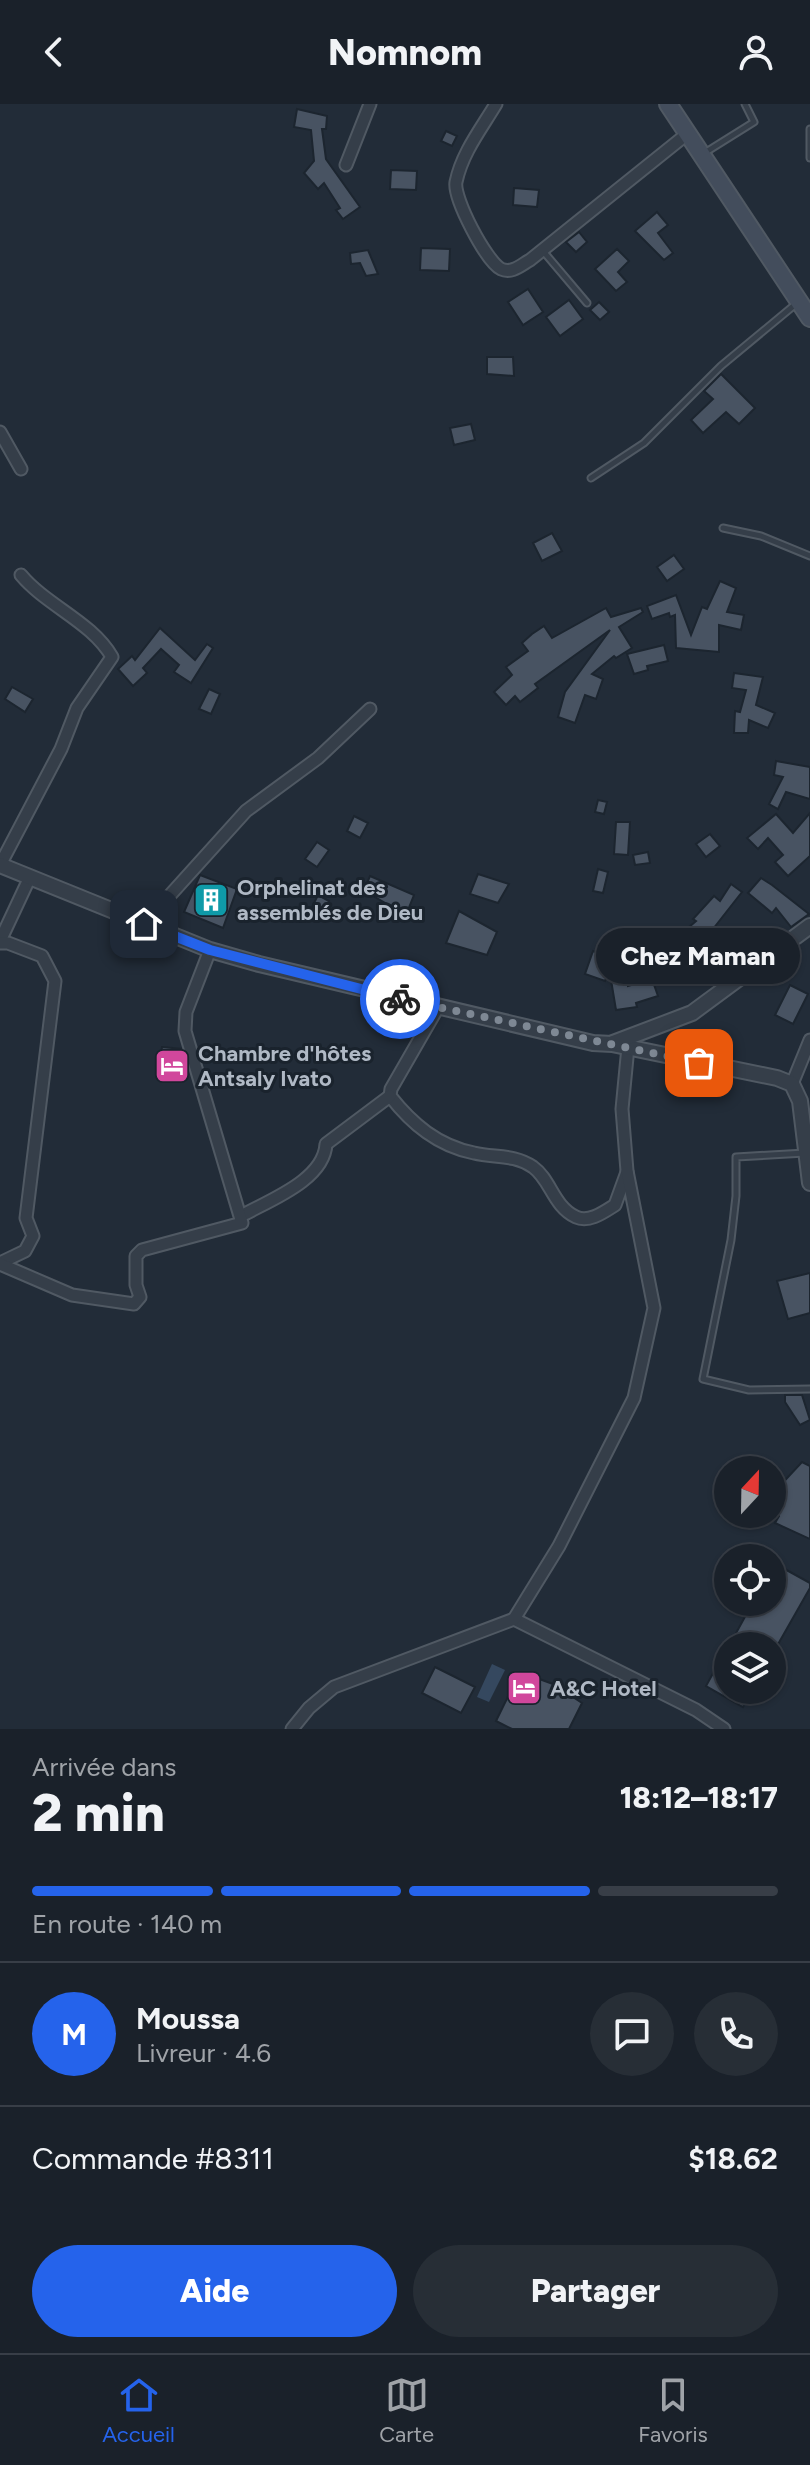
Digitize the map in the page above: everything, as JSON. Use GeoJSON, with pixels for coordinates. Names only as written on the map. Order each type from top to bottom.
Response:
{"type":"FeatureCollection","features":[{"type":"Feature","properties":{"kind":"main road"},"geometry":{"type":"LineString","coordinates":[[668,104],[806,310]]}},
{"type":"Feature","properties":{"kind":"street"},"geometry":{"type":"LineString","coordinates":[[346,165],[370,104]]}},
{"type":"Feature","properties":{"kind":"street"},"geometry":{"type":"LineString","coordinates":[[496,104],[461,164],[455,186],[457,200],[490,258],[502,270],[513,271],[543,250],[687,134]]}},
{"type":"Feature","properties":{"kind":"street"},"geometry":{"type":"LineString","coordinates":[[0,432],[21,469]]}},
{"type":"Feature","properties":{"kind":"street"},"geometry":{"type":"LineString","coordinates":[[21,575],[34,590],[103,641],[112,657],[77,708],[61,749],[0,865],[210,950],[437,1009],[777,1078],[792,1084],[800,1101],[810,1183]]}},
{"type":"Feature","properties":{"kind":"street"},"geometry":{"type":"LineString","coordinates":[[144,924],[246,811],[318,758],[370,709]]}},
{"type":"Feature","properties":{"kind":"street"},"geometry":{"type":"LineString","coordinates":[[30,877],[0,942],[42,956],[55,981],[26,1218],[33,1236],[25,1251],[1,1263],[15,1273],[72,1295],[134,1304],[140,1297],[136,1256],[142,1250],[242,1223],[243,1215],[185,1031],[186,1012],[210,950]]}},
{"type":"Feature","properties":{"kind":"street"},"geometry":{"type":"LineString","coordinates":[[620,1045],[692,1013],[810,926]]}},
{"type":"Feature","properties":{"kind":"street"},"geometry":{"type":"LineString","coordinates":[[243,1215],[312,1173],[323,1160],[326,1144],[390,1096],[437,1009]]}},
{"type":"Feature","properties":{"kind":"street"},"geometry":{"type":"LineString","coordinates":[[792,1084],[806,1060],[810,1040]]}},
{"type":"Feature","properties":{"kind":"street"},"geometry":{"type":"LineString","coordinates":[[292,1729],[309,1708],[334,1687],[514,1619],[559,1546],[634,1398],[654,1308],[627,1171],[620,1045]]}},
{"type":"Feature","properties":{"kind":"street"},"geometry":{"type":"LineString","coordinates":[[390,1096],[408,1119],[440,1142],[473,1153],[517,1158],[536,1169],[558,1205],[579,1218],[596,1217],[615,1205],[627,1171]]}},
{"type":"Feature","properties":{"kind":"street"},"geometry":{"type":"LineString","coordinates":[[514,1619],[696,1710],[724,1729]]}},
{"type":"Feature","properties":{"kind":"lane"},"geometry":{"type":"LineString","coordinates":[[702,155],[754,122],[745,104]]}},
{"type":"Feature","properties":{"kind":"lane"},"geometry":{"type":"LineString","coordinates":[[810,129],[810,158]]}},
{"type":"Feature","properties":{"kind":"lane"},"geometry":{"type":"LineString","coordinates":[[543,250],[587,303]]}},
{"type":"Feature","properties":{"kind":"lane"},"geometry":{"type":"LineString","coordinates":[[591,478],[644,443],[721,366],[806,310]]}},
{"type":"Feature","properties":{"kind":"lane"},"geometry":{"type":"LineString","coordinates":[[723,528],[761,536],[810,556]]}},
{"type":"Feature","properties":{"kind":"lane"},"geometry":{"type":"LineString","coordinates":[[806,1153],[736,1157],[731,1240],[703,1379],[749,1390],[810,1389]]}},
{"type":"Feature","properties":{"kind":"water"},"geometry":{"type":"Polygon","coordinates":[[[492,1664],[505,1670],[489,1702],[477,1697],[492,1664]]]}},
{"type":"Feature","properties":{"kind":"building"},"geometry":{"type":"Polygon","coordinates":[[[297,109],[327,116],[326,129],[322,129],[326,159],[360,207],[343,219],[336,210],[340,208],[324,183],[318,189],[304,173],[314,161],[311,130],[294,127],[297,109]]]}},
{"type":"Feature","properties":{"kind":"building"},"geometry":{"type":"Polygon","coordinates":[[[446,131],[457,136],[452,146],[441,141],[446,131]]]}},
{"type":"Feature","properties":{"kind":"building"},"geometry":{"type":"Polygon","coordinates":[[[391,170],[417,171],[416,190],[390,189],[391,170]]]}},
{"type":"Feature","properties":{"kind":"building"},"geometry":{"type":"Polygon","coordinates":[[[514,188],[539,190],[537,207],[513,205],[514,188]]]}},
{"type":"Feature","properties":{"kind":"building"},"geometry":{"type":"Polygon","coordinates":[[[657,212],[668,225],[658,233],[673,253],[664,260],[635,231],[657,212]]]}},
{"type":"Feature","properties":{"kind":"building"},"geometry":{"type":"Polygon","coordinates":[[[579,232],[587,242],[576,252],[566,242],[579,232]]]}},
{"type":"Feature","properties":{"kind":"building"},"geometry":{"type":"Polygon","coordinates":[[[421,248],[450,249],[449,271],[420,270],[421,248]]]}},
{"type":"Feature","properties":{"kind":"building"},"geometry":{"type":"Polygon","coordinates":[[[617,249],[629,261],[618,272],[627,282],[616,291],[595,269],[617,249]]]}},
{"type":"Feature","properties":{"kind":"building"},"geometry":{"type":"Polygon","coordinates":[[[368,250],[378,274],[366,276],[360,263],[351,264],[350,253],[368,250]]]}},
{"type":"Feature","properties":{"kind":"building"},"geometry":{"type":"Polygon","coordinates":[[[528,289],[543,312],[523,325],[508,302],[528,289]]]}},
{"type":"Feature","properties":{"kind":"building"},"geometry":{"type":"Polygon","coordinates":[[[569,300],[583,319],[560,336],[546,317],[569,300]]]}},
{"type":"Feature","properties":{"kind":"building"},"geometry":{"type":"Polygon","coordinates":[[[599,302],[609,312],[600,320],[590,310],[599,302]]]}},
{"type":"Feature","properties":{"kind":"building"},"geometry":{"type":"Polygon","coordinates":[[[487,357],[513,357],[514,376],[487,374],[487,357]]]}},
{"type":"Feature","properties":{"kind":"building"},"geometry":{"type":"Polygon","coordinates":[[[721,374],[755,408],[739,424],[726,412],[703,433],[691,420],[713,399],[704,391],[721,374]]]}},
{"type":"Feature","properties":{"kind":"building"},"geometry":{"type":"Polygon","coordinates":[[[471,424],[475,440],[454,445],[450,428],[471,424]]]}},
{"type":"Feature","properties":{"kind":"building"},"geometry":{"type":"Polygon","coordinates":[[[552,533],[562,551],[542,561],[533,543],[552,533]]]}},
{"type":"Feature","properties":{"kind":"building"},"geometry":{"type":"Polygon","coordinates":[[[674,555],[684,569],[667,581],[657,567],[674,555]]]}},
{"type":"Feature","properties":{"kind":"building"},"geometry":{"type":"Polygon","coordinates":[[[720,581],[736,588],[727,612],[744,615],[741,630],[719,625],[719,652],[676,648],[675,615],[670,617],[669,613],[652,619],[647,606],[676,595],[691,635],[702,607],[707,609],[720,581]]]}},
{"type":"Feature","properties":{"kind":"building"},"geometry":{"type":"Polygon","coordinates":[[[606,608],[611,617],[641,608],[643,612],[619,627],[632,648],[616,658],[614,656],[592,674],[603,679],[596,699],[585,695],[575,723],[558,717],[565,692],[610,630],[535,684],[538,688],[520,702],[515,696],[506,705],[494,692],[512,675],[506,667],[528,651],[522,643],[532,634],[544,626],[552,638],[606,608]]]}},
{"type":"Feature","properties":{"kind":"building"},"geometry":{"type":"Polygon","coordinates":[[[160,628],[195,660],[207,644],[213,648],[191,683],[174,672],[179,665],[161,649],[143,668],[147,673],[133,686],[118,669],[132,656],[135,660],[160,628]]]}},
{"type":"Feature","properties":{"kind":"building"},"geometry":{"type":"Polygon","coordinates":[[[664,645],[668,661],[647,666],[648,670],[634,674],[627,654],[664,645]]]}},
{"type":"Feature","properties":{"kind":"building"},"geometry":{"type":"Polygon","coordinates":[[[734,673],[763,677],[756,705],[775,713],[768,728],[749,720],[748,733],[734,733],[735,711],[740,712],[746,690],[732,688],[734,673]]]}},
{"type":"Feature","properties":{"kind":"building"},"geometry":{"type":"Polygon","coordinates":[[[12,687],[33,699],[25,712],[5,699],[12,687]]]}},
{"type":"Feature","properties":{"kind":"building"},"geometry":{"type":"Polygon","coordinates":[[[209,689],[220,694],[211,714],[199,709],[209,689]]]}},
{"type":"Feature","properties":{"kind":"building"},"geometry":{"type":"Polygon","coordinates":[[[776,761],[810,767],[810,799],[786,792],[778,809],[769,804],[783,777],[774,775],[776,761]]]}},
{"type":"Feature","properties":{"kind":"building"},"geometry":{"type":"Polygon","coordinates":[[[598,800],[607,802],[604,814],[595,812],[598,800]]]}},
{"type":"Feature","properties":{"kind":"building"},"geometry":{"type":"Polygon","coordinates":[[[810,813],[810,856],[788,876],[775,862],[783,855],[768,838],[758,849],[747,838],[776,814],[793,833],[810,813]]]}},
{"type":"Feature","properties":{"kind":"building"},"geometry":{"type":"Polygon","coordinates":[[[354,816],[368,823],[360,838],[347,831],[354,816]]]}},
{"type":"Feature","properties":{"kind":"building"},"geometry":{"type":"Polygon","coordinates":[[[616,822],[630,822],[628,855],[614,854],[616,822]]]}},
{"type":"Feature","properties":{"kind":"building"},"geometry":{"type":"Polygon","coordinates":[[[710,834],[720,846],[706,857],[696,844],[710,834]]]}},
{"type":"Feature","properties":{"kind":"building"},"geometry":{"type":"Polygon","coordinates":[[[317,842],[329,850],[317,867],[305,859],[317,842]]]}},
{"type":"Feature","properties":{"kind":"building"},"geometry":{"type":"Polygon","coordinates":[[[648,852],[650,863],[635,865],[633,855],[648,852]]]}},
{"type":"Feature","properties":{"kind":"building"},"geometry":{"type":"Polygon","coordinates":[[[598,869],[608,872],[603,893],[593,891],[598,869]]]}},
{"type":"Feature","properties":{"kind":"building"},"geometry":{"type":"Polygon","coordinates":[[[478,874],[509,884],[498,903],[470,894],[478,874]]]}},
{"type":"Feature","properties":{"kind":"building","name":"Orphelinat des assemblés de Dieu"},"geometry":{"type":"Polygon","coordinates":[[[200,875],[237,889],[223,928],[184,912],[200,875]]]}},
{"type":"Feature","properties":{"kind":"building"},"geometry":{"type":"Polygon","coordinates":[[[370,876],[414,895],[406,915],[375,897],[378,890],[366,886],[370,876]]]}},
{"type":"Feature","properties":{"kind":"building"},"geometry":{"type":"Polygon","coordinates":[[[761,878],[809,914],[791,927],[776,908],[772,913],[748,893],[761,878]]]}},
{"type":"Feature","properties":{"kind":"building"},"geometry":{"type":"Polygon","coordinates":[[[731,884],[742,892],[688,956],[674,940],[696,921],[693,919],[714,896],[720,901],[731,884]]]}},
{"type":"Feature","properties":{"kind":"building"},"geometry":{"type":"Polygon","coordinates":[[[318,895],[329,901],[323,914],[311,909],[318,895]]]}},
{"type":"Feature","properties":{"kind":"building"},"geometry":{"type":"Polygon","coordinates":[[[459,911],[497,932],[487,955],[446,943],[459,911]]]}},
{"type":"Feature","properties":{"kind":"building"},"geometry":{"type":"Polygon","coordinates":[[[593,951],[613,958],[605,981],[585,974],[593,951]]]}},
{"type":"Feature","properties":{"kind":"building"},"geometry":{"type":"Polygon","coordinates":[[[627,978],[628,986],[652,979],[658,996],[636,1003],[637,1007],[616,1010],[611,980],[627,978]]]}},
{"type":"Feature","properties":{"kind":"building"},"geometry":{"type":"Polygon","coordinates":[[[790,985],[808,994],[793,1024],[775,1015],[790,985]]]}},
{"type":"Feature","properties":{"kind":"building","name":"Chambre d'hôtes Antsaly Ivato"},"geometry":{"type":"Polygon","coordinates":[[[162,1047],[182,1049],[184,1074],[159,1072],[162,1047]]]}},
{"type":"Feature","properties":{"kind":"building"},"geometry":{"type":"Polygon","coordinates":[[[810,1273],[810,1313],[788,1319],[777,1281],[810,1273]]]}},
{"type":"Feature","properties":{"kind":"building"},"geometry":{"type":"Polygon","coordinates":[[[785,1395],[802,1395],[810,1420],[800,1425],[785,1402],[785,1395]]]}},
{"type":"Feature","properties":{"kind":"building"},"geometry":{"type":"Polygon","coordinates":[[[802,1462],[810,1466],[810,1539],[786,1528],[786,1479],[802,1462]]]}},
{"type":"Feature","properties":{"kind":"building"},"geometry":{"type":"Polygon","coordinates":[[[786,1570],[810,1583],[785,1632],[737,1632],[745,1616],[786,1616],[786,1570]]]}},
{"type":"Feature","properties":{"kind":"building"},"geometry":{"type":"Polygon","coordinates":[[[435,1667],[475,1687],[461,1713],[422,1693],[435,1667]]]}},
{"type":"Feature","properties":{"kind":"building"},"geometry":{"type":"Polygon","coordinates":[[[714,1671],[714,1691],[706,1686],[714,1671]]]}},
{"type":"Feature","properties":{"kind":"building"},"geometry":{"type":"Polygon","coordinates":[[[520,1672],[553,1684],[582,1703],[569,1729],[512,1729],[496,1721],[520,1672]]]}},
{"type":"Feature","properties":{"kind":"way so far"},"geometry":{"type":"LineString","coordinates":[[400,999],[593,1043],[612,1044],[699,1063]]}},
{"type":"Feature","properties":{"kind":"place","name":"Orphelinat des assemblés de Dieu"},"geometry":{"type":"Point","coordinates":[211,900]}},
{"type":"Feature","properties":{"kind":"place","name":"Chez Maman"},"geometry":{"type":"Point","coordinates":[699,1063]}},
{"type":"Feature","properties":{"kind":"place","name":"Chambre d'hôtes Antsaly Ivato"},"geometry":{"type":"Point","coordinates":[172,1066]}},
{"type":"Feature","properties":{"kind":"place","name":"A&C Hotel"},"geometry":{"type":"Point","coordinates":[524,1688]}},
{"type":"Feature","properties":{"kind":"route"},"geometry":{"type":"LineString","coordinates":[[144,924],[210,950],[400,999]]}}]}
